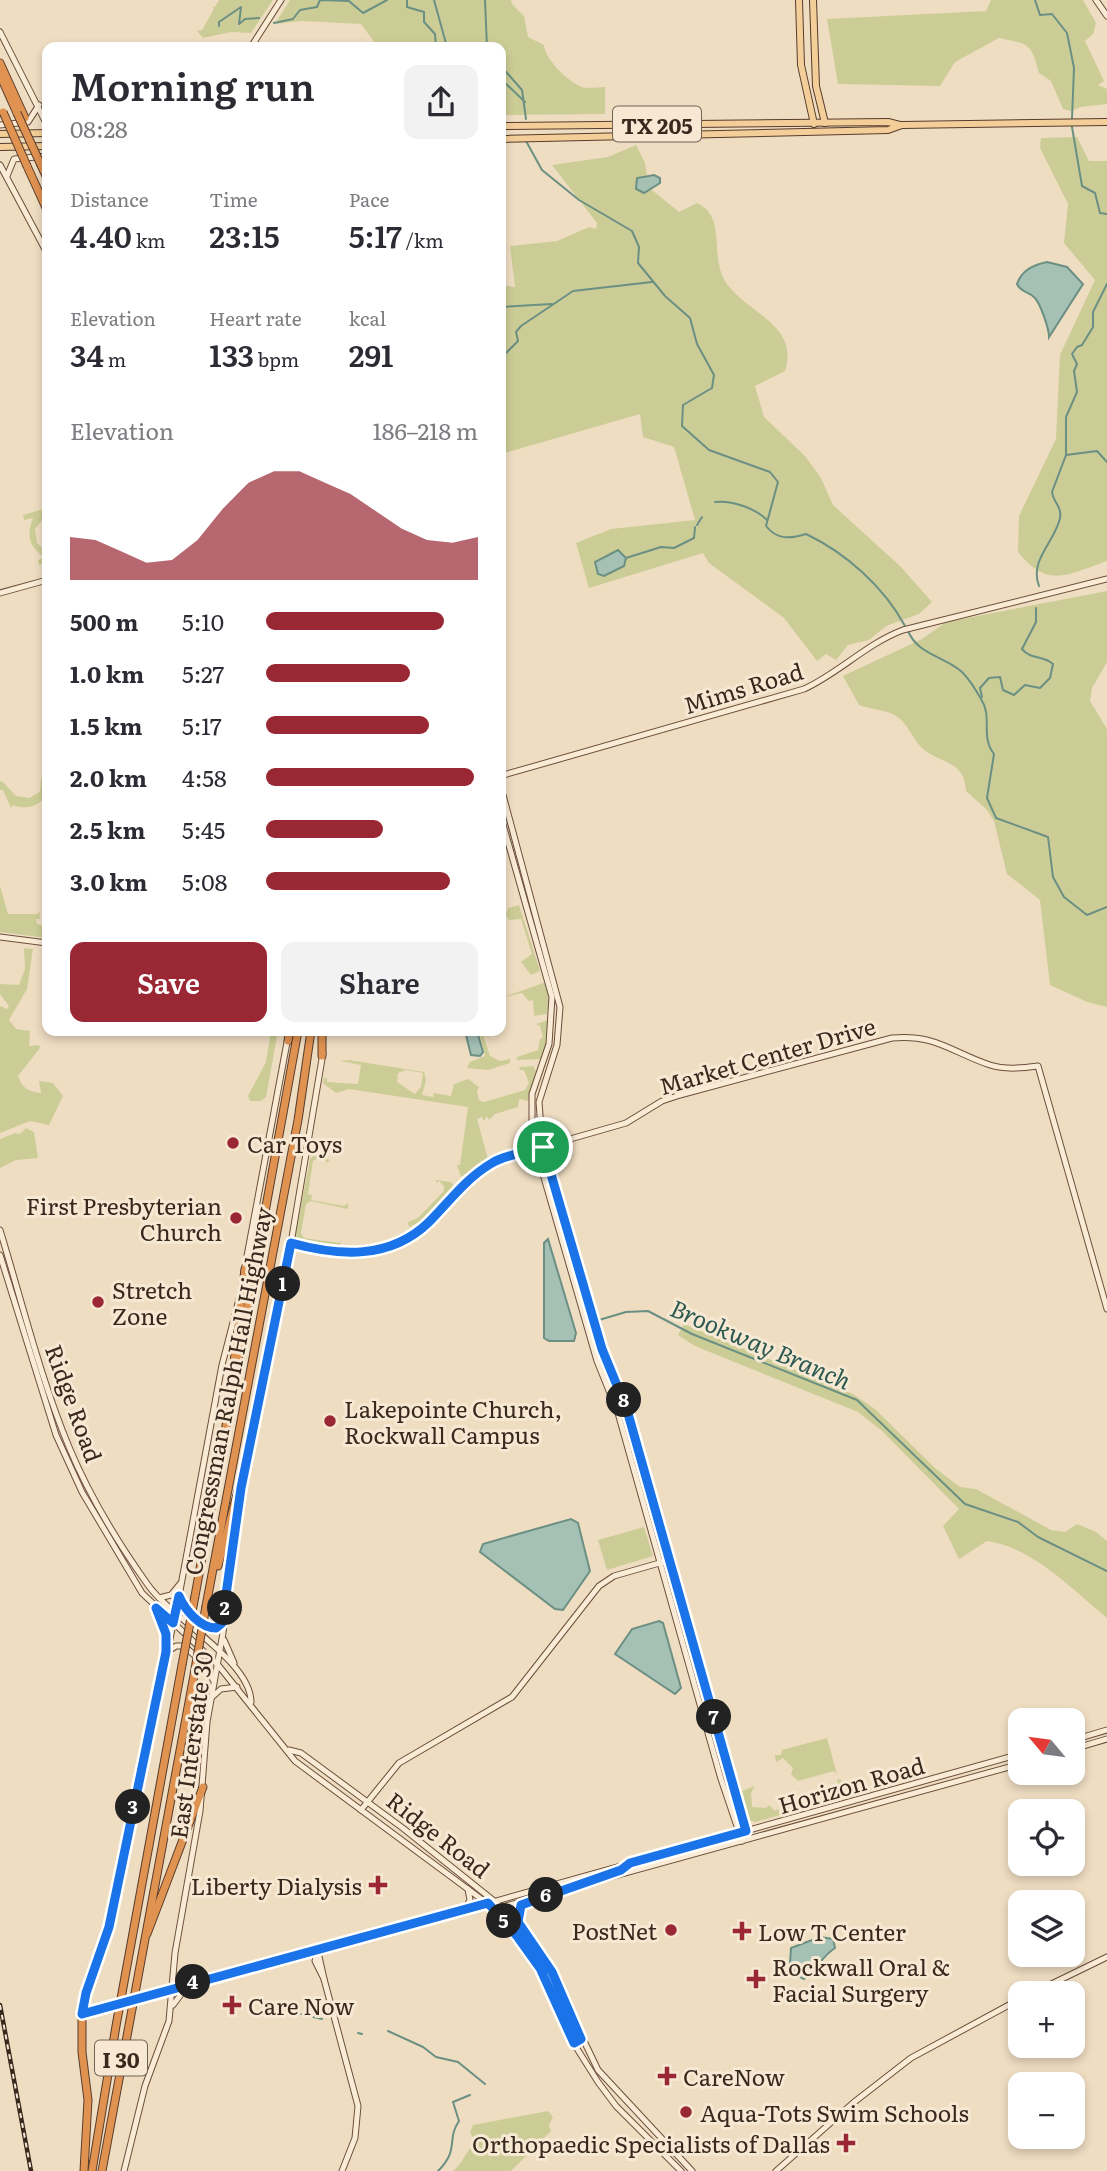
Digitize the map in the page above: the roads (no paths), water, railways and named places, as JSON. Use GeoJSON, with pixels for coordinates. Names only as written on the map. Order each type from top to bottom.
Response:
{"type":"FeatureCollection","features":[{"type":"Feature","properties":{"kind":"highway"},"geometry":{"type":"LineString","coordinates":[[0,63],[42,167]]}},
{"type":"Feature","properties":{"kind":"highway"},"geometry":{"type":"LineString","coordinates":[[0,75],[17,113],[24,122]]}},
{"type":"Feature","properties":{"kind":"highway"},"geometry":{"type":"LineString","coordinates":[[1,112],[42,200]]}},
{"type":"Feature","properties":{"kind":"highway"},"geometry":{"type":"LineString","coordinates":[[288,1041],[289,1036]]}},
{"type":"Feature","properties":{"kind":"highway","name":"Congressman Ralph Hall Highway"},"geometry":{"type":"LineString","coordinates":[[92,2171],[118,2012],[297,1036]]}},
{"type":"Feature","properties":{"kind":"highway","name":"Congressman Ralph Hall Highway"},"geometry":{"type":"LineString","coordinates":[[102,2171],[298,1120],[311,1036]]}},
{"type":"Feature","properties":{"kind":"highway"},"geometry":{"type":"LineString","coordinates":[[322,1056],[324,1036]]}},
{"type":"Feature","properties":{"kind":"highway"},"geometry":{"type":"LineString","coordinates":[[231,1401],[245,1269]]}},
{"type":"Feature","properties":{"kind":"highway"},"geometry":{"type":"LineString","coordinates":[[209,1594],[247,1457]]}},
{"type":"Feature","properties":{"kind":"highway"},"geometry":{"type":"LineString","coordinates":[[143,1945],[202,1787]]}},
{"type":"Feature","properties":{"kind":"highway"},"geometry":{"type":"LineString","coordinates":[[82,2014],[82,2052],[88,2100],[84,2171]]}},
{"type":"Feature","properties":{"kind":"main road"},"geometry":{"type":"LineString","coordinates":[[254,42],[281,0]]}},
{"type":"Feature","properties":{"kind":"main road"},"geometry":{"type":"LineString","coordinates":[[799,0],[801,65],[813,122],[819,130],[825,122],[816,86],[813,0]]}},
{"type":"Feature","properties":{"kind":"main road"},"geometry":{"type":"LineString","coordinates":[[1096,0],[1107,16]]}},
{"type":"Feature","properties":{"kind":"main road"},"geometry":{"type":"LineString","coordinates":[[0,32],[42,112]]}},
{"type":"Feature","properties":{"kind":"main road"},"geometry":{"type":"LineString","coordinates":[[0,125],[28,122],[39,105]]}},
{"type":"Feature","properties":{"kind":"main road","name":"TX 205"},"geometry":{"type":"LineString","coordinates":[[506,126],[888,121],[902,125],[1107,122]]}},
{"type":"Feature","properties":{"kind":"main road","name":"TX 205"},"geometry":{"type":"LineString","coordinates":[[506,139],[888,130],[902,125]]}},
{"type":"Feature","properties":{"kind":"main road"},"geometry":{"type":"LineString","coordinates":[[0,134],[42,134]]}},
{"type":"Feature","properties":{"kind":"main road"},"geometry":{"type":"LineString","coordinates":[[0,147],[42,146]]}},
{"type":"Feature","properties":{"kind":"main road"},"geometry":{"type":"LineString","coordinates":[[6,178],[14,159],[42,156]]}},
{"type":"Feature","properties":{"kind":"main road"},"geometry":{"type":"LineString","coordinates":[[0,165],[42,244]]}},
{"type":"Feature","properties":{"kind":"main road","name":"Mims Road"},"geometry":{"type":"LineString","coordinates":[[506,774],[792,692],[814,684],[884,638],[929,623],[1107,579]]}},
{"type":"Feature","properties":{"kind":"main road"},"geometry":{"type":"LineString","coordinates":[[0,593],[42,581]]}},
{"type":"Feature","properties":{"kind":"main road"},"geometry":{"type":"LineString","coordinates":[[506,806],[561,1006],[557,1045],[539,1102],[543,1147],[602,1349],[627,1410],[746,1831],[742,1841]]}},
{"type":"Feature","properties":{"kind":"main road"},"geometry":{"type":"LineString","coordinates":[[506,835],[552,997],[551,1037],[532,1094],[531,1124],[536,1150],[597,1361],[618,1413],[742,1841]]}},
{"type":"Feature","properties":{"kind":"main road"},"geometry":{"type":"LineString","coordinates":[[0,937],[42,942]]}},
{"type":"Feature","properties":{"kind":"main road","name":"Market Center Drive"},"geometry":{"type":"LineString","coordinates":[[291,1243],[334,1253],[380,1250],[424,1227],[460,1186],[494,1161],[626,1123],[671,1098],[892,1038],[916,1036],[934,1040],[1001,1067],[1038,1066],[1107,1309]]}},
{"type":"Feature","properties":{"kind":"main road","name":"East Interstate 30"},"geometry":{"type":"LineString","coordinates":[[82,2014],[86,1993],[109,1927],[176,1613],[218,1385],[245,1269],[288,1041]]}},
{"type":"Feature","properties":{"kind":"main road","name":"East Interstate 30"},"geometry":{"type":"LineString","coordinates":[[124,2171],[142,2097],[166,2035],[171,2011],[173,1973],[202,1787],[212,1698],[247,1457],[291,1243],[322,1056]]}},
{"type":"Feature","properties":{"kind":"main road","name":"Ridge Road"},"geometry":{"type":"LineString","coordinates":[[0,1230],[55,1412],[70,1451],[91,1492],[146,1582],[159,1598],[220,1652],[251,1693]]}},
{"type":"Feature","properties":{"kind":"main road","name":"Ridge Road"},"geometry":{"type":"LineString","coordinates":[[0,1255],[56,1435],[82,1492],[138,1588],[218,1665],[251,1702],[270,1733],[289,1750],[295,1761],[488,1903],[533,1957],[589,2069],[616,2106],[681,2171]]}},
{"type":"Feature","properties":{"kind":"main road"},"geometry":{"type":"LineString","coordinates":[[361,1810],[399,1763],[512,1697],[599,1586],[614,1576],[669,1561]]}},
{"type":"Feature","properties":{"kind":"main road"},"geometry":{"type":"LineString","coordinates":[[159,1598],[171,1595],[183,1578]]}},
{"type":"Feature","properties":{"kind":"main road"},"geometry":{"type":"LineString","coordinates":[[138,1588],[146,1582]]}},
{"type":"Feature","properties":{"kind":"main road"},"geometry":{"type":"LineString","coordinates":[[179,1596],[185,1607],[211,1628],[222,1623],[226,1599]]}},
{"type":"Feature","properties":{"kind":"main road"},"geometry":{"type":"LineString","coordinates":[[156,1608],[166,1634],[166,1652]]}},
{"type":"Feature","properties":{"kind":"main road"},"geometry":{"type":"LineString","coordinates":[[223,1633],[228,1653],[251,1693],[251,1702]]}},
{"type":"Feature","properties":{"kind":"main road"},"geometry":{"type":"LineString","coordinates":[[166,1652],[176,1646],[184,1646],[206,1665],[212,1676],[212,1698]]}},
{"type":"Feature","properties":{"kind":"main road"},"geometry":{"type":"LineString","coordinates":[[212,1698],[221,1689],[237,1687]]}},
{"type":"Feature","properties":{"kind":"main road"},"geometry":{"type":"LineString","coordinates":[[700,1701],[708,1698]]}},
{"type":"Feature","properties":{"kind":"main road"},"geometry":{"type":"LineString","coordinates":[[1085,1736],[1107,1730]]}},
{"type":"Feature","properties":{"kind":"main road"},"geometry":{"type":"LineString","coordinates":[[1085,1746],[1107,1740]]}},
{"type":"Feature","properties":{"kind":"main road","name":"Ridge Road"},"geometry":{"type":"LineString","coordinates":[[289,1750],[300,1753],[368,1801],[504,1907],[518,1922],[547,1964],[581,2039],[612,2088],[692,2171]]}},
{"type":"Feature","properties":{"kind":"main road","name":"Horizon Road"},"geometry":{"type":"LineString","coordinates":[[82,2014],[171,1988],[318,1951],[1008,1757]]}},
{"type":"Feature","properties":{"kind":"main road","name":"Horizon Road"},"geometry":{"type":"LineString","coordinates":[[488,1903],[504,1907],[1008,1766]]}},
{"type":"Feature","properties":{"kind":"main road"},"geometry":{"type":"LineString","coordinates":[[643,1868],[674,1856],[679,1850]]}},
{"type":"Feature","properties":{"kind":"main road"},"geometry":{"type":"LineString","coordinates":[[575,1887],[582,1881],[621,1870],[630,1863]]}},
{"type":"Feature","properties":{"kind":"main road"},"geometry":{"type":"LineString","coordinates":[[462,1910],[470,1900],[466,1887]]}},
{"type":"Feature","properties":{"kind":"main road"},"geometry":{"type":"LineString","coordinates":[[518,1922],[518,1910],[526,1901]]}},
{"type":"Feature","properties":{"kind":"main road"},"geometry":{"type":"LineString","coordinates":[[318,1951],[358,2106],[355,2138],[342,2171]]}},
{"type":"Feature","properties":{"kind":"main road"},"geometry":{"type":"LineString","coordinates":[[1058,1981],[1107,1957]]}},
{"type":"Feature","properties":{"kind":"main road"},"geometry":{"type":"LineString","coordinates":[[171,2011],[177,1998],[191,1983],[179,1980],[173,1973]]}},
{"type":"Feature","properties":{"kind":"main road"},"geometry":{"type":"LineString","coordinates":[[776,2171],[853,2102],[911,2058],[1008,2005]]}},
{"type":"Feature","properties":{"kind":"main road"},"geometry":{"type":"LineString","coordinates":[[562,2014],[569,2011]]}},
{"type":"Feature","properties":{"kind":"main road"},"geometry":{"type":"LineString","coordinates":[[574,2043],[581,2039]]}},
{"type":"Feature","properties":{"kind":"waterway"},"geometry":{"type":"LineString","coordinates":[[274,23],[293,19],[300,10],[317,7],[320,0],[349,1],[363,13],[387,0]]}},
{"type":"Feature","properties":{"kind":"waterway"},"geometry":{"type":"LineString","coordinates":[[407,0],[407,7],[424,12],[424,22],[435,34],[436,42]]}},
{"type":"Feature","properties":{"kind":"waterway"},"geometry":{"type":"LineString","coordinates":[[434,0],[446,42]]}},
{"type":"Feature","properties":{"kind":"waterway"},"geometry":{"type":"LineString","coordinates":[[485,0],[487,42]]}},
{"type":"Feature","properties":{"kind":"waterway"},"geometry":{"type":"LineString","coordinates":[[1035,0],[1040,15],[1052,14],[1067,33],[1074,68],[1072,118]]}},
{"type":"Feature","properties":{"kind":"waterway"},"geometry":{"type":"LineString","coordinates":[[219,26],[219,22],[241,7],[239,24],[245,19],[259,18]]}},
{"type":"Feature","properties":{"kind":"waterway"},"geometry":{"type":"LineString","coordinates":[[506,72],[522,90],[526,119]]}},
{"type":"Feature","properties":{"kind":"waterway"},"geometry":{"type":"LineString","coordinates":[[506,84],[525,102]]}},
{"type":"Feature","properties":{"kind":"waterway"},"geometry":{"type":"LineString","coordinates":[[1072,127],[1082,186],[1095,193],[1100,213],[1107,214]]}},
{"type":"Feature","properties":{"kind":"waterway"},"geometry":{"type":"LineString","coordinates":[[526,141],[542,170],[579,200],[632,231],[639,247],[638,263],[665,296],[690,318],[697,344],[714,375],[712,388],[683,405],[682,426],[709,450],[770,472],[778,482],[766,526],[770,531],[784,537],[806,534],[835,551],[863,572],[886,598],[905,626]]}},
{"type":"Feature","properties":{"kind":"waterway"},"geometry":{"type":"LineString","coordinates":[[506,353],[518,341],[516,332],[521,326],[573,291],[652,282]]}},
{"type":"Feature","properties":{"kind":"waterway"},"geometry":{"type":"LineString","coordinates":[[1039,586],[1037,568],[1060,518],[1060,510],[1052,492],[1066,455],[1066,417],[1077,392],[1074,371],[1077,364],[1072,354],[1082,345],[1093,327],[1093,312],[1107,284]]}},
{"type":"Feature","properties":{"kind":"waterway"},"geometry":{"type":"LineString","coordinates":[[506,307],[552,304]]}},
{"type":"Feature","properties":{"kind":"waterway"},"geometry":{"type":"LineString","coordinates":[[1066,455],[1097,451],[1107,462]]}},
{"type":"Feature","properties":{"kind":"waterway"},"geometry":{"type":"LineString","coordinates":[[715,502],[742,506],[767,520]]}},
{"type":"Feature","properties":{"kind":"waterway"},"geometry":{"type":"LineString","coordinates":[[697,525],[702,517]]}},
{"type":"Feature","properties":{"kind":"waterway"},"geometry":{"type":"LineString","coordinates":[[626,558],[661,547],[674,548],[694,538],[695,527]]}},
{"type":"Feature","properties":{"kind":"waterway"},"geometry":{"type":"LineString","coordinates":[[982,697],[980,688],[989,678],[1000,677],[1003,690],[1014,695],[1025,685],[1040,688],[1050,678],[1053,664],[1029,655],[1022,649],[1036,622],[1036,608]]}},
{"type":"Feature","properties":{"kind":"waterway"},"geometry":{"type":"LineString","coordinates":[[908,631],[918,645],[962,672],[984,706],[988,740],[994,754],[987,798],[996,818],[1048,837],[1053,877],[1064,897],[1087,915],[1107,907]]}},
{"type":"Feature","properties":{"kind":"waterway","name":"Brookway Branch"},"geometry":{"type":"LineString","coordinates":[[599,1320],[626,1312],[648,1311],[692,1334],[857,1400],[965,1504],[1018,1522],[1038,1537],[1107,1571]]}},
{"type":"Feature","properties":{"kind":"waterway"},"geometry":{"type":"LineString","coordinates":[[297,2013],[322,2019]]}},
{"type":"Feature","properties":{"kind":"waterway"},"geometry":{"type":"LineString","coordinates":[[388,2031],[423,2047],[436,2057],[458,2062],[485,2084]]}},
{"type":"Feature","properties":{"kind":"waterway"},"geometry":{"type":"LineString","coordinates":[[358,2033],[362,2034]]}},
{"type":"Feature","properties":{"kind":"waterway"},"geometry":{"type":"LineString","coordinates":[[438,2171],[449,2157],[453,2134],[459,2121],[453,2102],[470,2095]]}},
{"type":"Feature","properties":{"kind":"railway"},"geometry":{"type":"LineString","coordinates":[[0,2005],[31,2171]]}},
{"type":"Feature","properties":{"kind":"place","name":"Car Toys"},"geometry":{"type":"Point","coordinates":[233,1143]}},
{"type":"Feature","properties":{"kind":"place","name":"First Presbyterian Church"},"geometry":{"type":"Point","coordinates":[236,1218]}},
{"type":"Feature","properties":{"kind":"place","name":"Stretch Zone"},"geometry":{"type":"Point","coordinates":[98,1302]}},
{"type":"Feature","properties":{"kind":"place","name":"Lakepointe Church, Rockwall Campus"},"geometry":{"type":"Point","coordinates":[330,1421]}},
{"type":"Feature","properties":{"kind":"place","name":"Liberty Dialysis"},"geometry":{"type":"Point","coordinates":[378,1885]}},
{"type":"Feature","properties":{"kind":"place","name":"PostNet"},"geometry":{"type":"Point","coordinates":[671,1930]}},
{"type":"Feature","properties":{"kind":"place","name":"Low T Center"},"geometry":{"type":"Point","coordinates":[742,1931]}},
{"type":"Feature","properties":{"kind":"place","name":"Rockwall Oral & Facial Surgery"},"geometry":{"type":"Point","coordinates":[756,1979]}},
{"type":"Feature","properties":{"kind":"place","name":"Care Now"},"geometry":{"type":"Point","coordinates":[232,2005]}},
{"type":"Feature","properties":{"kind":"place","name":"CareNow"},"geometry":{"type":"Point","coordinates":[667,2076]}},
{"type":"Feature","properties":{"kind":"place","name":"Aqua-Tots Swim Schools"},"geometry":{"type":"Point","coordinates":[686,2112]}},
{"type":"Feature","properties":{"kind":"place","name":"Orthopaedic Specialists of Dallas"},"geometry":{"type":"Point","coordinates":[846,2143]}}]}
